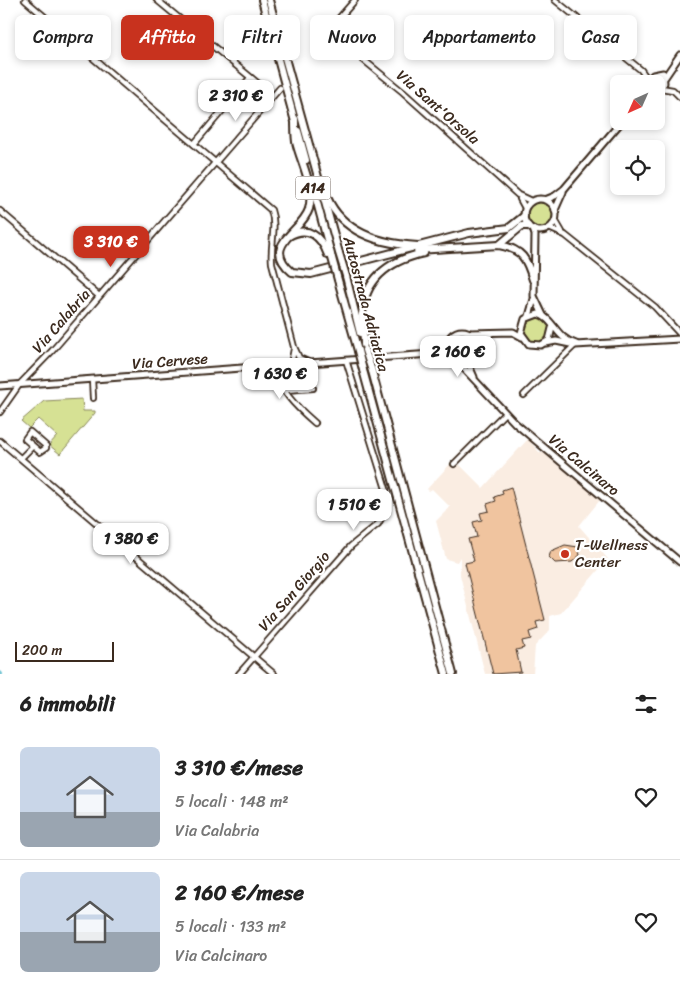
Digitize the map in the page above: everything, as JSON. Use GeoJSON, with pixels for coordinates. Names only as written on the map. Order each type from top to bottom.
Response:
{"type":"FeatureCollection","features":[{"type":"Feature","properties":{"kind":"highway","name":"Autostrada Adriatica"},"geometry":{"type":"LineString","coordinates":[[262,0],[284,71]]}},
{"type":"Feature","properties":{"kind":"highway","name":"Autostrada Adriatica"},"geometry":{"type":"LineString","coordinates":[[269,0],[287,89],[331,258],[446,674]]}},
{"type":"Feature","properties":{"kind":"highway","name":"Autostrada Adriatica"},"geometry":{"type":"LineString","coordinates":[[287,89],[312,158],[346,276],[453,674]]}},
{"type":"Feature","properties":{"kind":"highway"},"geometry":{"type":"LineString","coordinates":[[295,119],[296,140],[311,198],[303,219],[286,238],[280,250],[283,261],[292,272],[305,274],[469,234],[509,228],[524,216]]}},
{"type":"Feature","properties":{"kind":"highway"},"geometry":{"type":"LineString","coordinates":[[312,158],[332,207],[350,228],[375,240],[391,244],[424,246]]}},
{"type":"Feature","properties":{"kind":"highway"},"geometry":{"type":"LineString","coordinates":[[499,245],[522,226],[531,228]]}},
{"type":"Feature","properties":{"kind":"highway"},"geometry":{"type":"LineString","coordinates":[[286,238],[300,231],[313,234],[322,242],[331,258]]}},
{"type":"Feature","properties":{"kind":"highway"},"geometry":{"type":"LineString","coordinates":[[365,348],[364,304],[366,293],[377,275],[403,258],[436,251],[499,245],[515,249],[523,255],[529,264],[533,280]]}},
{"type":"Feature","properties":{"kind":"highway"},"geometry":{"type":"LineString","coordinates":[[408,250],[436,251]]}},
{"type":"Feature","properties":{"kind":"main road"},"geometry":{"type":"LineString","coordinates":[[653,75],[660,72],[680,54]]}},
{"type":"Feature","properties":{"kind":"main road"},"geometry":{"type":"LineString","coordinates":[[665,79],[675,60]]}},
{"type":"Feature","properties":{"kind":"main road"},"geometry":{"type":"LineString","coordinates":[[476,381],[470,368],[477,346],[486,336],[522,323],[529,316],[534,296],[535,235],[524,216],[525,208],[531,202],[538,199],[545,200],[555,196],[564,189],[614,130]]}},
{"type":"Feature","properties":{"kind":"main road"},"geometry":{"type":"LineString","coordinates":[[534,246],[555,220],[555,210],[564,189]]}},
{"type":"Feature","properties":{"kind":"main road"},"geometry":{"type":"LineString","coordinates":[[545,200],[555,210]]}},
{"type":"Feature","properties":{"kind":"main road"},"geometry":{"type":"LineString","coordinates":[[531,228],[547,229]]}},
{"type":"Feature","properties":{"kind":"main road"},"geometry":{"type":"LineString","coordinates":[[534,296],[552,328],[577,345]]}},
{"type":"Feature","properties":{"kind":"main road"},"geometry":{"type":"LineString","coordinates":[[529,316],[543,315]]}},
{"type":"Feature","properties":{"kind":"main road"},"geometry":{"type":"LineString","coordinates":[[522,323],[522,338]]}},
{"type":"Feature","properties":{"kind":"main road"},"geometry":{"type":"LineString","coordinates":[[546,343],[551,336],[552,328]]}},
{"type":"Feature","properties":{"kind":"main road"},"geometry":{"type":"LineString","coordinates":[[472,357],[464,361],[456,360],[450,355],[447,344],[450,336],[457,331],[470,333],[513,332],[533,346],[556,341],[565,345],[577,345],[680,339]]}},
{"type":"Feature","properties":{"kind":"main road"},"geometry":{"type":"LineString","coordinates":[[470,333],[475,338],[477,346]]}},
{"type":"Feature","properties":{"kind":"main road","name":"Via Cervese"},"geometry":{"type":"LineString","coordinates":[[431,354],[447,344]]}},
{"type":"Feature","properties":{"kind":"main road","name":"Via Cervese"},"geometry":{"type":"LineString","coordinates":[[0,386],[309,362],[431,354],[450,355]]}},
{"type":"Feature","properties":{"kind":"main road","name":"Via Calcinaro"},"geometry":{"type":"LineString","coordinates":[[456,360],[505,413],[680,562]]}},
{"type":"Feature","properties":{"kind":"street"},"geometry":{"type":"LineString","coordinates":[[25,0],[271,210],[274,226],[271,250],[272,263],[294,348],[299,358],[309,362]]}},
{"type":"Feature","properties":{"kind":"street"},"geometry":{"type":"LineString","coordinates":[[157,0],[272,96]]}},
{"type":"Feature","properties":{"kind":"street","name":"Via Sant'Orsola"},"geometry":{"type":"LineString","coordinates":[[355,0],[328,31],[403,92],[518,196],[531,202]]}},
{"type":"Feature","properties":{"kind":"street"},"geometry":{"type":"LineString","coordinates":[[555,0],[641,70],[653,75]]}},
{"type":"Feature","properties":{"kind":"street"},"geometry":{"type":"LineString","coordinates":[[641,70],[644,75]]}},
{"type":"Feature","properties":{"kind":"street"},"geometry":{"type":"LineString","coordinates":[[194,144],[250,78]]}},
{"type":"Feature","properties":{"kind":"street"},"geometry":{"type":"LineString","coordinates":[[665,79],[680,97]]}},
{"type":"Feature","properties":{"kind":"street","name":"Via Calabria"},"geometry":{"type":"LineString","coordinates":[[0,412],[18,385],[32,373],[100,296],[214,161],[272,96],[287,89]]}},
{"type":"Feature","properties":{"kind":"street"},"geometry":{"type":"LineString","coordinates":[[665,89],[673,90]]}},
{"type":"Feature","properties":{"kind":"street"},"geometry":{"type":"LineString","coordinates":[[518,196],[525,208]]}},
{"type":"Feature","properties":{"kind":"street"},"geometry":{"type":"LineString","coordinates":[[0,211],[100,296]]}},
{"type":"Feature","properties":{"kind":"street"},"geometry":{"type":"LineString","coordinates":[[555,220],[565,235],[655,306],[680,334]]}},
{"type":"Feature","properties":{"kind":"street"},"geometry":{"type":"LineString","coordinates":[[547,229],[565,235]]}},
{"type":"Feature","properties":{"kind":"street"},"geometry":{"type":"LineString","coordinates":[[565,345],[566,352]]}},
{"type":"Feature","properties":{"kind":"street"},"geometry":{"type":"LineString","coordinates":[[524,395],[566,352],[577,345]]}},
{"type":"Feature","properties":{"kind":"street"},"geometry":{"type":"LineString","coordinates":[[292,364],[294,348]]}},
{"type":"Feature","properties":{"kind":"street","name":"Via San Giorgio"},"geometry":{"type":"LineString","coordinates":[[239,674],[351,546],[378,524],[385,511],[386,488],[346,360]]}},
{"type":"Feature","properties":{"kind":"street"},"geometry":{"type":"LineString","coordinates":[[278,365],[278,378],[285,390],[295,406],[314,423]]}},
{"type":"Feature","properties":{"kind":"street"},"geometry":{"type":"LineString","coordinates":[[92,379],[93,398]]}},
{"type":"Feature","properties":{"kind":"street"},"geometry":{"type":"LineString","coordinates":[[285,390],[314,388]]}},
{"type":"Feature","properties":{"kind":"street"},"geometry":{"type":"LineString","coordinates":[[454,464],[505,413]]}},
{"type":"Feature","properties":{"kind":"street"},"geometry":{"type":"LineString","coordinates":[[30,432],[46,448],[40,452],[33,446],[26,439],[30,432]]}},
{"type":"Feature","properties":{"kind":"street"},"geometry":{"type":"LineString","coordinates":[[0,441],[274,674]]}},
{"type":"Feature","properties":{"kind":"street"},"geometry":{"type":"LineString","coordinates":[[21,458],[33,446]]}},
{"type":"Feature","properties":{"kind":"shaded area"},"geometry":{"type":"Polygon","coordinates":[[[528,439],[539,452],[544,453],[600,500],[579,526],[608,559],[561,613],[550,616],[550,630],[535,646],[533,674],[485,674],[460,575],[460,557],[457,562],[446,559],[436,521],[450,507],[432,489],[429,491],[427,489],[452,462],[455,464],[457,462],[483,488],[528,439]]]}},
{"type":"Feature","properties":{"kind":"green space"},"geometry":{"type":"Polygon","coordinates":[[[540,203],[549,206],[552,215],[549,224],[540,227],[531,224],[528,215],[531,206],[540,203]]]}},
{"type":"Feature","properties":{"kind":"green space"},"geometry":{"type":"Polygon","coordinates":[[[536,317],[545,321],[549,330],[545,339],[536,343],[527,339],[523,330],[527,321],[536,317]]]}},
{"type":"Feature","properties":{"kind":"green space"},"geometry":{"type":"Polygon","coordinates":[[[462,334],[471,337],[474,346],[471,355],[462,358],[453,355],[450,346],[453,337],[462,334]]]}},
{"type":"Feature","properties":{"kind":"green space"},"geometry":{"type":"Polygon","coordinates":[[[82,399],[83,411],[95,411],[95,413],[60,454],[49,445],[57,436],[38,419],[29,428],[21,421],[44,401],[82,399]]]}},
{"type":"Feature","properties":{"kind":"building"},"geometry":{"type":"Polygon","coordinates":[[[511,487],[545,620],[536,622],[538,629],[529,632],[531,639],[522,641],[524,648],[516,650],[521,672],[493,674],[465,563],[474,561],[468,539],[477,537],[473,522],[482,520],[480,513],[489,511],[487,504],[496,501],[494,497],[503,494],[502,490],[511,487]]]}},
{"type":"Feature","properties":{"kind":"building","name":"T-Wellness Center"},"geometry":{"type":"Polygon","coordinates":[[[565,545],[578,547],[580,555],[572,562],[555,563],[549,557],[551,551],[565,545]]]}},
{"type":"Feature","properties":{"kind":"place","name":"T-Wellness Center"},"geometry":{"type":"Point","coordinates":[565,554]}}]}
